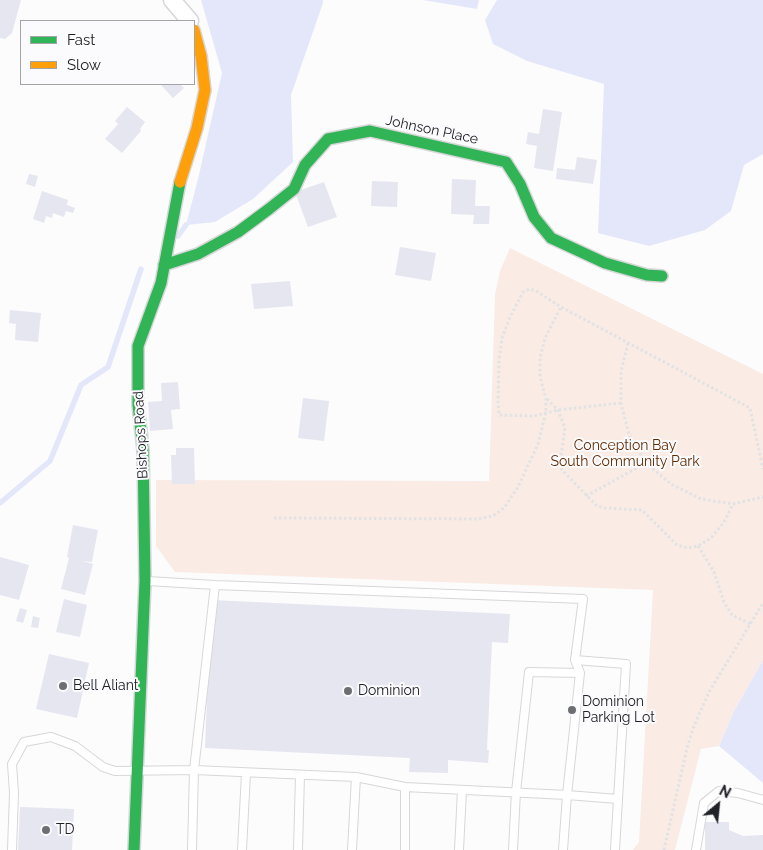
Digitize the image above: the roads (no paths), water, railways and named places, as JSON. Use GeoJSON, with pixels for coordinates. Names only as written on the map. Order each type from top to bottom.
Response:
{"type":"FeatureCollection","features":[{"type":"Feature","properties":{"kind":"street"},"geometry":{"type":"LineString","coordinates":[[172,0],[189,20]]}},
{"type":"Feature","properties":{"kind":"street","name":"Bishops Road"},"geometry":{"type":"LineString","coordinates":[[134,850],[145,580],[143,450],[138,405],[138,346],[161,283],[180,180],[197,128],[205,90],[202,56],[195,33]]}},
{"type":"Feature","properties":{"kind":"street","name":"Johnson Place"},"geometry":{"type":"LineString","coordinates":[[164,265],[198,254],[238,232],[269,209],[294,189],[305,165],[328,139],[370,131],[506,162],[520,184],[534,217],[551,238],[605,263],[647,275],[662,276]]}},
{"type":"Feature","properties":{"kind":"lane"},"geometry":{"type":"LineString","coordinates":[[145,580],[215,585],[583,599],[575,660],[580,673],[563,850]]}},
{"type":"Feature","properties":{"kind":"lane"},"geometry":{"type":"LineString","coordinates":[[192,850],[194,770],[215,585]]}},
{"type":"Feature","properties":{"kind":"lane"},"geometry":{"type":"LineString","coordinates":[[575,660],[626,664],[615,850]]}},
{"type":"Feature","properties":{"kind":"lane"},"geometry":{"type":"LineString","coordinates":[[513,850],[516,792],[528,672],[580,673]]}},
{"type":"Feature","properties":{"kind":"lane"},"geometry":{"type":"LineString","coordinates":[[12,850],[14,794],[12,764],[24,742],[50,737],[75,746],[103,767],[116,771],[194,770],[356,778],[405,787],[618,798]]}},
{"type":"Feature","properties":{"kind":"lane"},"geometry":{"type":"LineString","coordinates":[[242,850],[246,773]]}},
{"type":"Feature","properties":{"kind":"lane"},"geometry":{"type":"LineString","coordinates":[[298,850],[300,776]]}},
{"type":"Feature","properties":{"kind":"lane"},"geometry":{"type":"LineString","coordinates":[[352,850],[356,778]]}},
{"type":"Feature","properties":{"kind":"lane"},"geometry":{"type":"LineString","coordinates":[[405,787],[405,850]]}},
{"type":"Feature","properties":{"kind":"lane"},"geometry":{"type":"LineString","coordinates":[[458,850],[462,790]]}},
{"type":"Feature","properties":{"kind":"lane"},"geometry":{"type":"LineString","coordinates":[[696,850],[704,803],[718,791],[738,793],[763,800]]}},
{"type":"Feature","properties":{"kind":"water"},"geometry":{"type":"Polygon","coordinates":[[[201,0],[323,0],[323,3],[291,95],[293,162],[253,199],[215,222],[186,225],[222,73],[201,0]]]}},
{"type":"Feature","properties":{"kind":"water"},"geometry":{"type":"Polygon","coordinates":[[[423,0],[479,0],[477,9],[423,0]]]}},
{"type":"Feature","properties":{"kind":"water"},"geometry":{"type":"Polygon","coordinates":[[[497,0],[763,0],[763,154],[744,165],[731,211],[705,230],[649,246],[598,233],[604,84],[527,61],[493,44],[485,20],[497,0]]]}},
{"type":"Feature","properties":{"kind":"water"},"geometry":{"type":"Polygon","coordinates":[[[763,660],[763,783],[719,746],[734,711],[763,660]]]}},
{"type":"Feature","properties":{"kind":"waterway"},"geometry":{"type":"LineString","coordinates":[[178,236],[186,225]]}},
{"type":"Feature","properties":{"kind":"waterway"},"geometry":{"type":"LineString","coordinates":[[0,503],[50,461],[81,385],[108,367],[141,269]]}},
{"type":"Feature","properties":{"kind":"place","name":"Bell Aliant"},"geometry":{"type":"Point","coordinates":[63,686]}},
{"type":"Feature","properties":{"kind":"place","name":"Dominion"},"geometry":{"type":"Point","coordinates":[348,691]}},
{"type":"Feature","properties":{"kind":"place","name":"Dominion Parking Lot"},"geometry":{"type":"Point","coordinates":[572,710]}},
{"type":"Feature","properties":{"kind":"place","name":"TD"},"geometry":{"type":"Point","coordinates":[46,830]}},
{"type":"Feature","properties":{"kind":"park label","name":"Conception Bay South Community Park"},"geometry":{"type":"Point","coordinates":[625,454]}}]}
